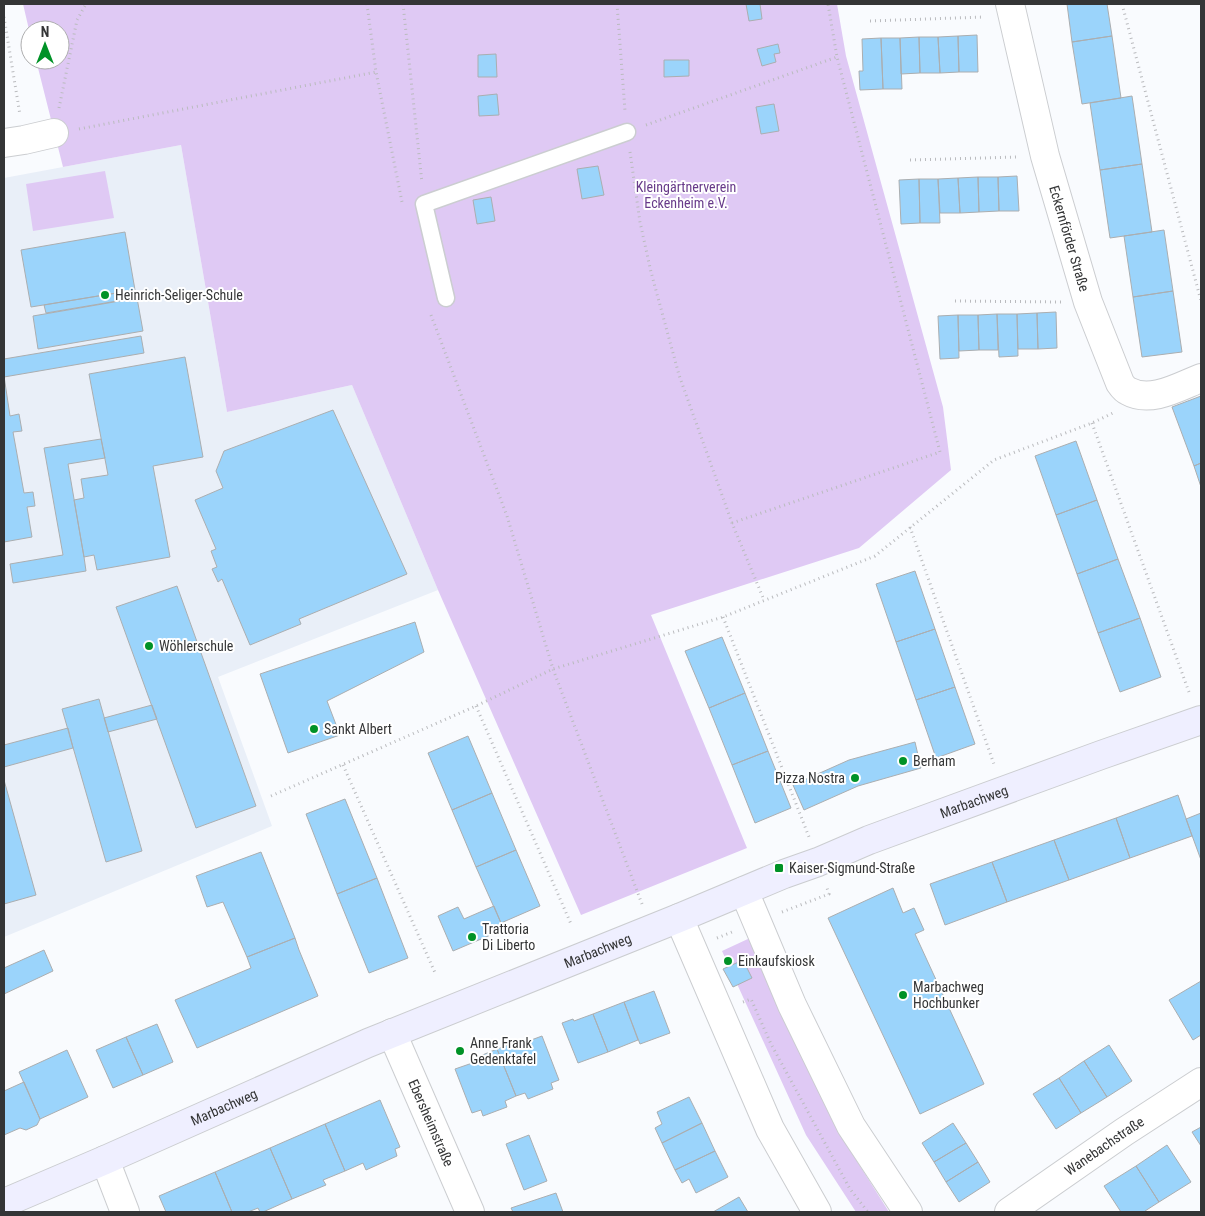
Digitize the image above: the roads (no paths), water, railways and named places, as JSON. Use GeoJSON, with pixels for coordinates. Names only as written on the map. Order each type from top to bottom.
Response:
{"type":"FeatureCollection","features":[{"type":"Feature","properties":{"kind":"main road","name":"Marbachweg"},"geometry":{"type":"LineString","coordinates":[[4,1203],[392,1033],[869,840],[1101,755],[1196,709]]}},
{"type":"Feature","properties":{"kind":"street","name":"Eckernförder Straße"},"geometry":{"type":"LineString","coordinates":[[1001,10],[1088,302],[1120,383],[1126,391],[1147,396],[1157,395],[1201,378]]}},
{"type":"Feature","properties":{"kind":"street"},"geometry":{"type":"LineString","coordinates":[[14,141],[54,133]]}},
{"type":"Feature","properties":{"kind":"street"},"geometry":{"type":"LineString","coordinates":[[744,891],[792,1005],[852,1126],[908,1212]]}},
{"type":"Feature","properties":{"kind":"street"},"geometry":{"type":"LineString","coordinates":[[680,918],[770,1129],[817,1212]]}},
{"type":"Feature","properties":{"kind":"street","name":"Ebersheimstraße"},"geometry":{"type":"LineString","coordinates":[[392,1033],[470,1212]]}},
{"type":"Feature","properties":{"kind":"street","name":"Wanebachstraße"},"geometry":{"type":"LineString","coordinates":[[1009,1212],[1124,1132],[1201,1082]]}},
{"type":"Feature","properties":{"kind":"street"},"geometry":{"type":"LineString","coordinates":[[105,1160],[125,1212]]}},
{"type":"Feature","properties":{"kind":"lane"},"geometry":{"type":"LineString","coordinates":[[446,298],[424,204],[627,132]]}},
{"type":"Feature","properties":{"kind":"place","name":"Heinrich-Seliger-Schule"},"geometry":{"type":"Point","coordinates":[105,295]}},
{"type":"Feature","properties":{"kind":"place","name":"Wöhlerschule"},"geometry":{"type":"Point","coordinates":[149,646]}},
{"type":"Feature","properties":{"kind":"place","name":"Sankt Albert"},"geometry":{"type":"Point","coordinates":[314,729]}},
{"type":"Feature","properties":{"kind":"place","name":"Berham"},"geometry":{"type":"Point","coordinates":[903,761]}},
{"type":"Feature","properties":{"kind":"place","name":"Pizza Nostra"},"geometry":{"type":"Point","coordinates":[855,778]}},
{"type":"Feature","properties":{"kind":"place","name":"Kaiser-Sigmund-Straße"},"geometry":{"type":"Point","coordinates":[779,868]}},
{"type":"Feature","properties":{"kind":"place","name":"Trattoria Di Liberto"},"geometry":{"type":"Point","coordinates":[472,937]}},
{"type":"Feature","properties":{"kind":"place","name":"Einkaufskiosk"},"geometry":{"type":"Point","coordinates":[728,961]}},
{"type":"Feature","properties":{"kind":"place","name":"Marbachweg Hochbunker"},"geometry":{"type":"Point","coordinates":[903,995]}},
{"type":"Feature","properties":{"kind":"place","name":"Anne Frank Gedenktafel"},"geometry":{"type":"Point","coordinates":[460,1051]}},
{"type":"Feature","properties":{"kind":"park label","name":"Kleingärtnerverein Eckenheim e.V."},"geometry":{"type":"Point","coordinates":[686,196]}}]}
